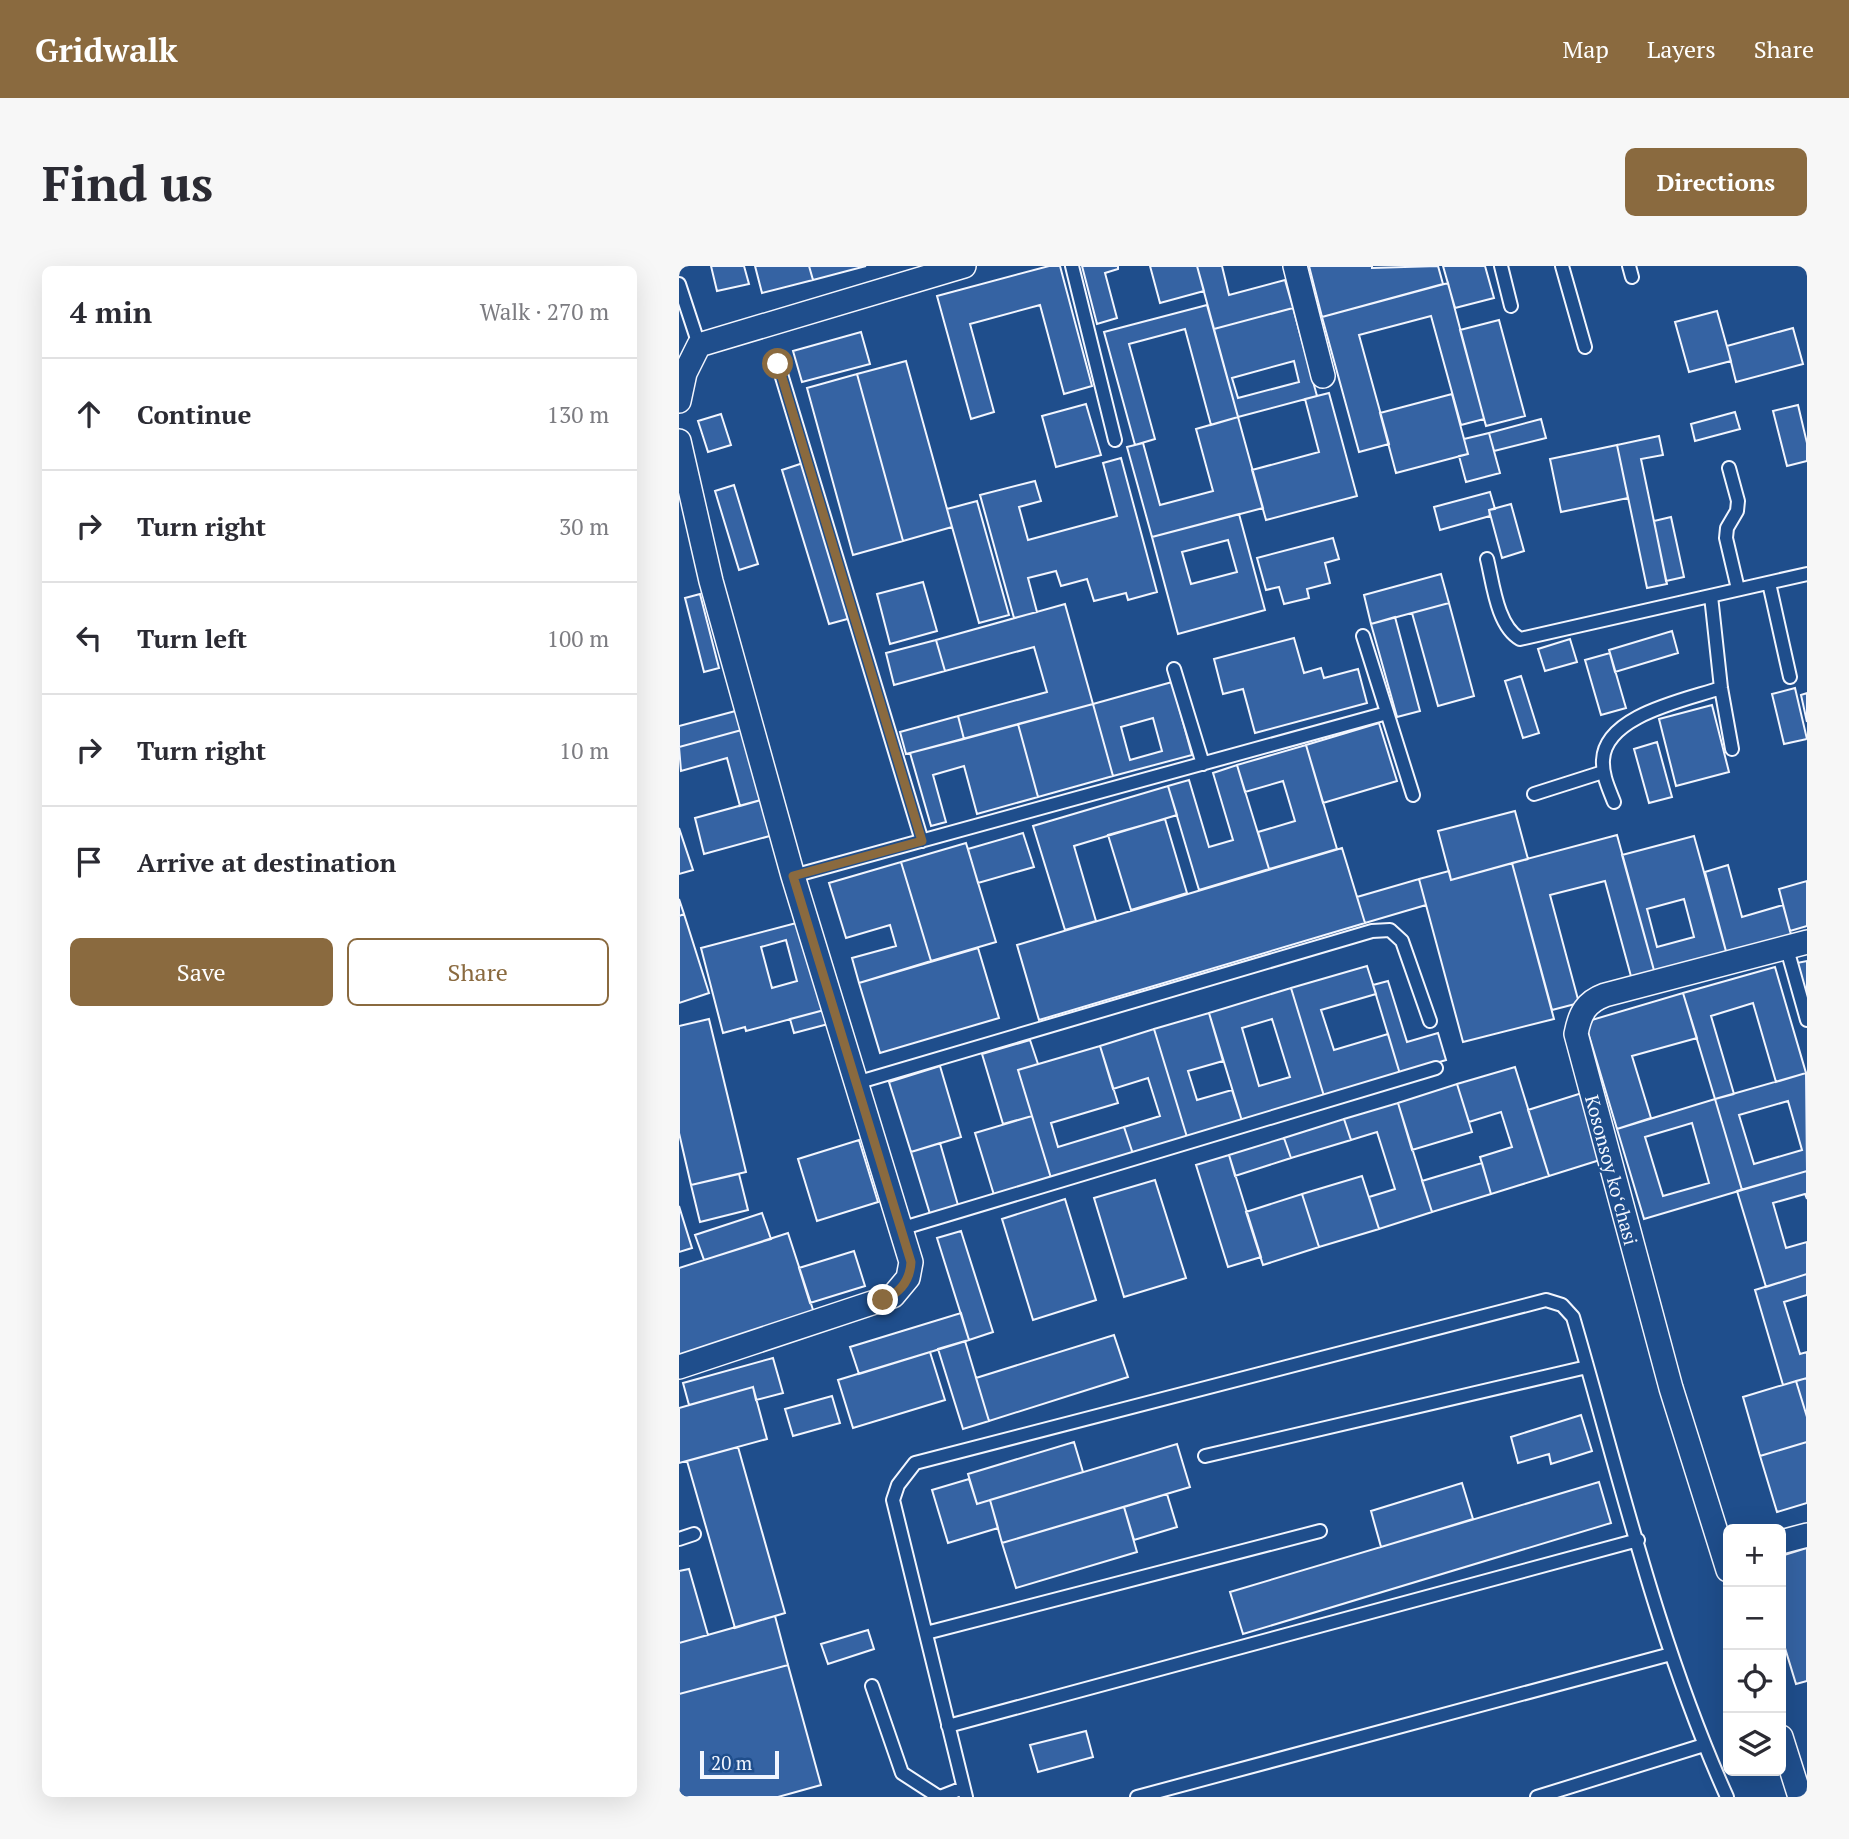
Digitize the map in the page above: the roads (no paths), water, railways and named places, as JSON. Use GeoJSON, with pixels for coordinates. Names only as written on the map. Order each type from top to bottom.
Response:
{"type":"FeatureCollection","features":[{"type":"Feature","properties":{"kind":"street"},"geometry":{"type":"LineString","coordinates":[[679,401],[685,373],[699,345],[964,266]]}},
{"type":"Feature","properties":{"kind":"street"},"geometry":{"type":"LineString","coordinates":[[1295,266],[1323,376]]}},
{"type":"Feature","properties":{"kind":"street"},"geometry":{"type":"LineString","coordinates":[[679,441],[711,581],[793,876],[909,1253],[910,1268],[904,1285],[893,1296],[679,1367]]}},
{"type":"Feature","properties":{"kind":"street","name":"Kosonsoy koʻchasi"},"geometry":{"type":"LineString","coordinates":[[1723,1549],[1671,1388],[1576,1034],[1584,1008],[1591,1000],[1797,946]]}},
{"type":"Feature","properties":{"kind":"street"},"geometry":{"type":"LineString","coordinates":[[1786,1541],[1807,1535]]}},
{"type":"Feature","properties":{"kind":"street"},"geometry":{"type":"LineString","coordinates":[[1786,1753],[1800,1797]]}},
{"type":"Feature","properties":{"kind":"lane"},"geometry":{"type":"LineString","coordinates":[[1072,266],[1115,440]]}},
{"type":"Feature","properties":{"kind":"lane"},"geometry":{"type":"LineString","coordinates":[[1501,266],[1511,306]]}},
{"type":"Feature","properties":{"kind":"lane"},"geometry":{"type":"LineString","coordinates":[[1562,266],[1585,347]]}},
{"type":"Feature","properties":{"kind":"lane"},"geometry":{"type":"LineString","coordinates":[[679,284],[699,345]]}},
{"type":"Feature","properties":{"kind":"lane"},"geometry":{"type":"LineString","coordinates":[[778,364],[922,841]]}},
{"type":"Feature","properties":{"kind":"lane"},"geometry":{"type":"LineString","coordinates":[[1729,468],[1738,501],[1737,511],[1727,528],[1726,538],[1738,589]]}},
{"type":"Feature","properties":{"kind":"lane"},"geometry":{"type":"LineString","coordinates":[[1487,559],[1504,625],[1512,635],[1520,639],[1807,574]]}},
{"type":"Feature","properties":{"kind":"lane"},"geometry":{"type":"LineString","coordinates":[[1769,583],[1790,677]]}},
{"type":"Feature","properties":{"kind":"lane"},"geometry":{"type":"LineString","coordinates":[[1711,596],[1721,688],[1732,748]]}},
{"type":"Feature","properties":{"kind":"lane"},"geometry":{"type":"LineString","coordinates":[[1363,636],[1413,795]]}},
{"type":"Feature","properties":{"kind":"lane"},"geometry":{"type":"LineString","coordinates":[[1174,669],[1203,764]]}},
{"type":"Feature","properties":{"kind":"lane"},"geometry":{"type":"LineString","coordinates":[[1614,802],[1603,772],[1603,759],[1606,747],[1616,732],[1638,716],[1721,688]]}},
{"type":"Feature","properties":{"kind":"lane"},"geometry":{"type":"LineString","coordinates":[[793,876],[1387,713]]}},
{"type":"Feature","properties":{"kind":"lane"},"geometry":{"type":"LineString","coordinates":[[1534,794],[1603,772]]}},
{"type":"Feature","properties":{"kind":"lane"},"geometry":{"type":"LineString","coordinates":[[856,1083],[1372,930],[1390,930],[1402,941],[1430,1021]]}},
{"type":"Feature","properties":{"kind":"lane"},"geometry":{"type":"LineString","coordinates":[[1797,946],[1807,1020]]}},
{"type":"Feature","properties":{"kind":"lane"},"geometry":{"type":"LineString","coordinates":[[900,1229],[1436,1068]]}},
{"type":"Feature","properties":{"kind":"lane"},"geometry":{"type":"LineString","coordinates":[[872,1686],[902,1773],[939,1797],[964,1792],[893,1500],[898,1485],[915,1463],[1546,1300],[1562,1306],[1573,1317],[1671,1654],[1704,1745],[1727,1797]]}},
{"type":"Feature","properties":{"kind":"lane"},"geometry":{"type":"LineString","coordinates":[[1205,1456],[1587,1367]]}},
{"type":"Feature","properties":{"kind":"lane"},"geometry":{"type":"LineString","coordinates":[[926,1633],[1320,1531]]}},
{"type":"Feature","properties":{"kind":"lane"},"geometry":{"type":"LineString","coordinates":[[679,1539],[694,1534]]}},
{"type":"Feature","properties":{"kind":"lane"},"geometry":{"type":"LineString","coordinates":[[948,1726],[1638,1540]]}},
{"type":"Feature","properties":{"kind":"lane"},"geometry":{"type":"LineString","coordinates":[[1137,1797],[1671,1654]]}},
{"type":"Feature","properties":{"kind":"lane"},"geometry":{"type":"LineString","coordinates":[[1537,1797],[1561,1794],[1704,1745]]}}]}
